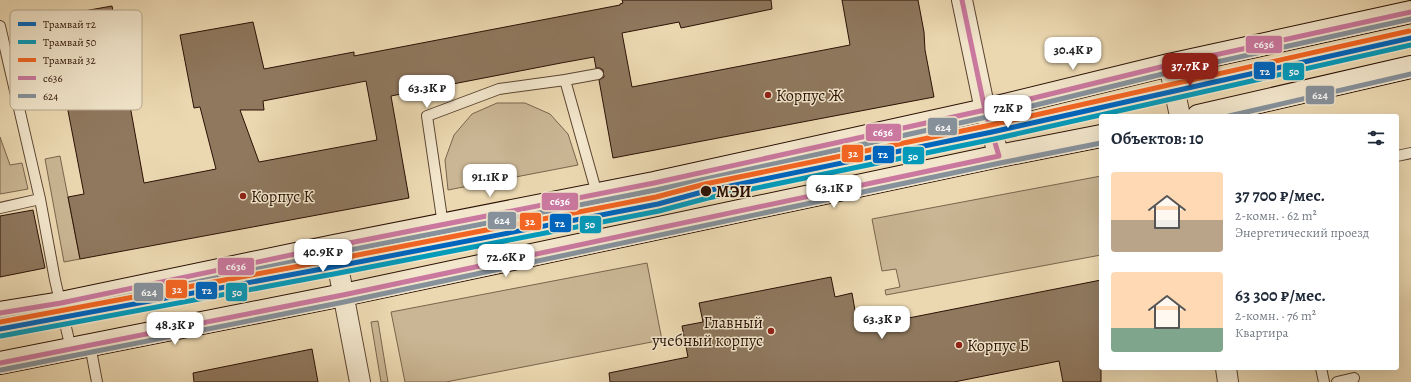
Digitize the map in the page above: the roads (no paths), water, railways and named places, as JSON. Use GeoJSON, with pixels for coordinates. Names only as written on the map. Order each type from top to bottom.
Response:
{"type":"FeatureCollection","features":[{"type":"Feature","properties":{"kind":"main road"},"geometry":{"type":"LineString","coordinates":[[0,313],[61,303],[334,246],[654,183],[985,110],[1169,65],[1411,12]]}},
{"type":"Feature","properties":{"kind":"main road"},"geometry":{"type":"LineString","coordinates":[[1207,114],[1411,67]]}},
{"type":"Feature","properties":{"kind":"main road"},"geometry":{"type":"LineString","coordinates":[[0,364],[343,295],[999,156],[1099,136]]}},
{"type":"Feature","properties":{"kind":"street"},"geometry":{"type":"LineString","coordinates":[[962,0],[985,110],[999,156]]}},
{"type":"Feature","properties":{"kind":"street"},"geometry":{"type":"LineString","coordinates":[[1169,65],[1180,114]]}},
{"type":"Feature","properties":{"kind":"street"},"geometry":{"type":"LineString","coordinates":[[334,246],[360,382]]}},
{"type":"Feature","properties":{"kind":"street"},"geometry":{"type":"LineString","coordinates":[[1226,370],[1228,382]]}},
{"type":"Feature","properties":{"kind":"lane"},"geometry":{"type":"LineString","coordinates":[[0,26],[10,69]]}},
{"type":"Feature","properties":{"kind":"lane"},"geometry":{"type":"LineString","coordinates":[[443,225],[427,116],[499,89],[598,74]]}},
{"type":"Feature","properties":{"kind":"lane"},"geometry":{"type":"LineString","coordinates":[[565,80],[597,194]]}},
{"type":"Feature","properties":{"kind":"lane"},"geometry":{"type":"LineString","coordinates":[[19,110],[40,199],[55,280],[61,303],[97,382]]}},
{"type":"Feature","properties":{"kind":"lane"},"geometry":{"type":"LineString","coordinates":[[1399,156],[1411,154]]}},
{"type":"Feature","properties":{"kind":"lane"},"geometry":{"type":"LineString","coordinates":[[0,208],[40,199]]}},
{"type":"Feature","properties":{"kind":"lane"},"geometry":{"type":"LineString","coordinates":[[1321,370],[1324,382]]}},
{"type":"Feature","properties":{"kind":"lane"},"geometry":{"type":"LineString","coordinates":[[1337,382],[1354,378]]}},
{"type":"Feature","properties":{"kind":"tram line","name":"32"},"geometry":{"type":"LineString","coordinates":[[0,322],[656,197],[705,184],[991,125],[1409,31]]}},
{"type":"Feature","properties":{"kind":"tram line","name":"т2"},"geometry":{"type":"LineString","coordinates":[[0,329],[658,204],[706,191],[992,132],[1411,38]]}},
{"type":"Feature","properties":{"kind":"tram line","name":"50"},"geometry":{"type":"LineString","coordinates":[[1105,114],[1411,45]]}},
{"type":"Feature","properties":{"kind":"tram line","name":"50"},"geometry":{"type":"LineString","coordinates":[[1,336],[659,211],[708,198],[994,139],[1099,115]]}},
{"type":"Feature","properties":{"kind":"place","name":"Корпус Ж"},"geometry":{"type":"Point","coordinates":[768,95]}},
{"type":"Feature","properties":{"kind":"place","name":"МЭИ"},"geometry":{"type":"Point","coordinates":[706,191]}},
{"type":"Feature","properties":{"kind":"place","name":"Корпус К"},"geometry":{"type":"Point","coordinates":[243,196]}},
{"type":"Feature","properties":{"kind":"place","name":"Главный учебный корпус"},"geometry":{"type":"Point","coordinates":[771,331]}},
{"type":"Feature","properties":{"kind":"place","name":"Корпус Б"},"geometry":{"type":"Point","coordinates":[959,345]}}]}
